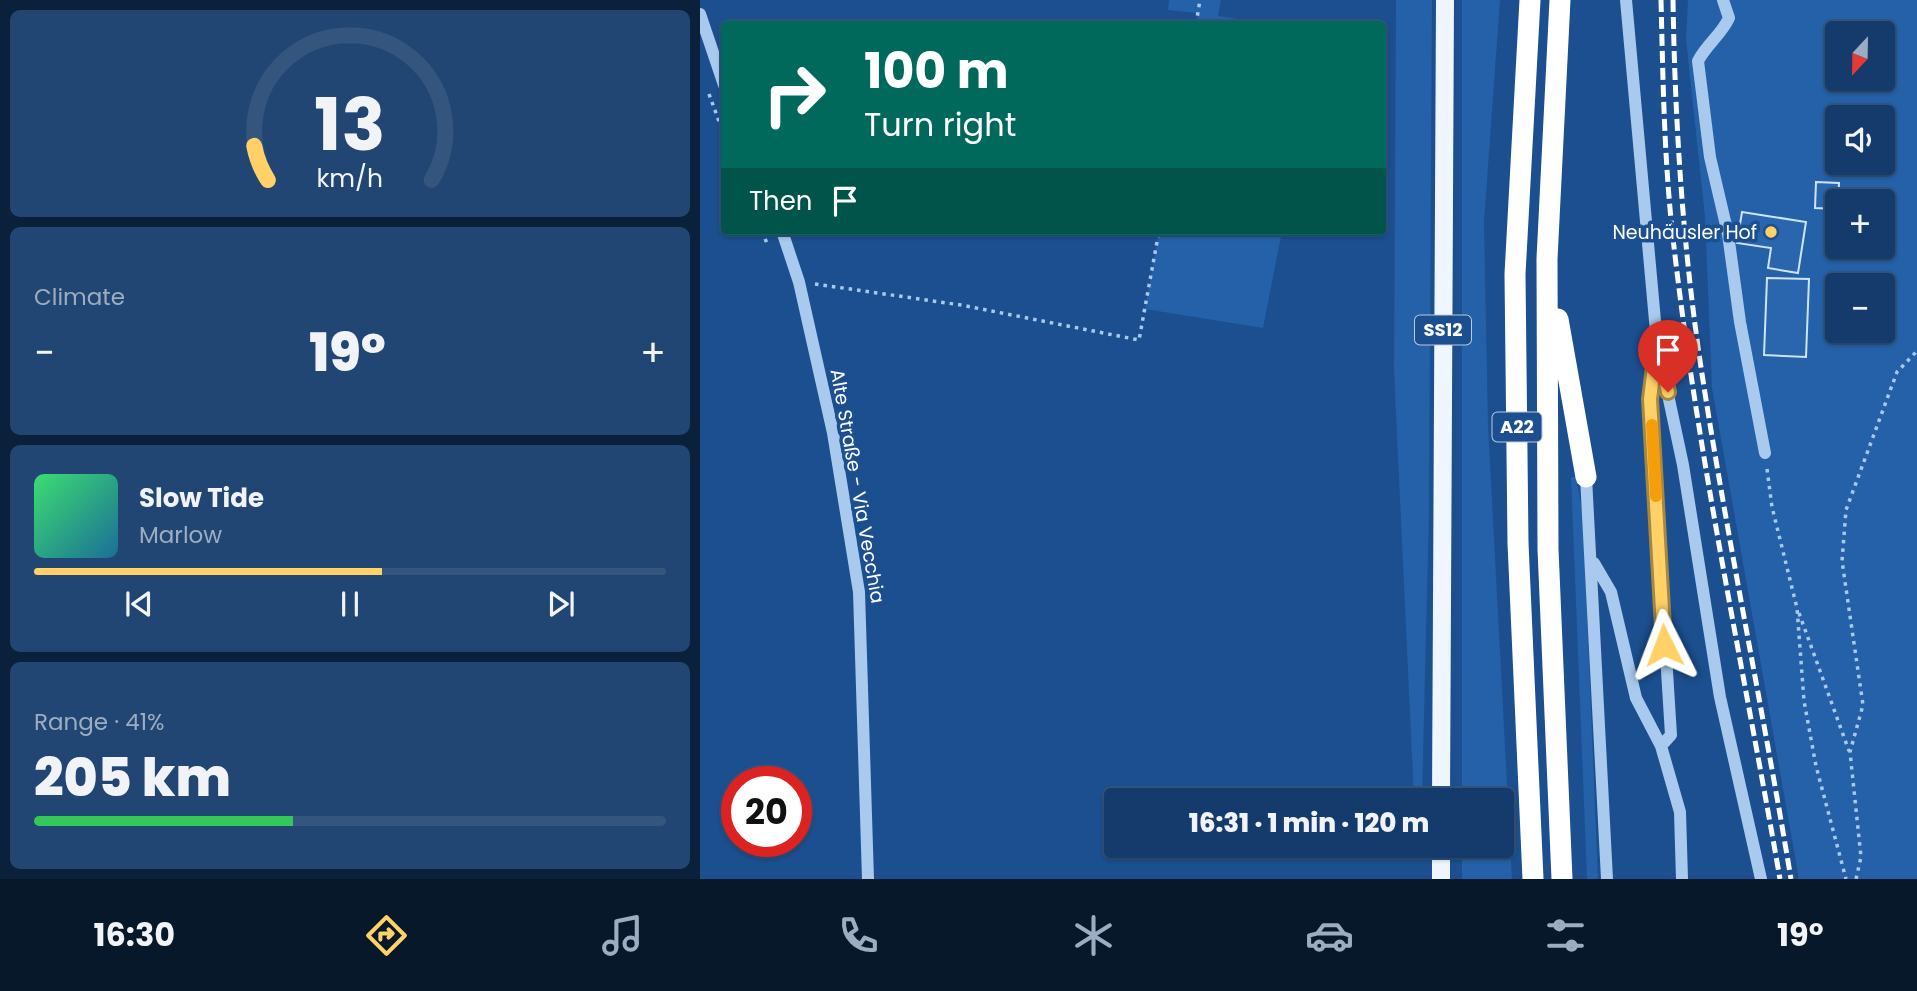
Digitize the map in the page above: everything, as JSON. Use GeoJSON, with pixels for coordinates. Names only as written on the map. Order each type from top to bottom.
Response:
{"type":"FeatureCollection","features":[{"type":"Feature","properties":{"kind":"highway","name":"A22"},"geometry":{"type":"LineString","coordinates":[[1530,0],[1515,274],[1518,543],[1533,879]]}},
{"type":"Feature","properties":{"kind":"highway","name":"A22"},"geometry":{"type":"LineString","coordinates":[[1560,0],[1547,259],[1548,549],[1562,879]]}},
{"type":"Feature","properties":{"kind":"highway"},"geometry":{"type":"LineString","coordinates":[[1547,259],[1586,477]]}},
{"type":"Feature","properties":{"kind":"main road","name":"SS12"},"geometry":{"type":"LineString","coordinates":[[1441,788],[1445,0]]}},
{"type":"Feature","properties":{"kind":"main road"},"geometry":{"type":"LineString","coordinates":[[1441,858],[1441,879]]}},
{"type":"Feature","properties":{"kind":"street"},"geometry":{"type":"LineString","coordinates":[[1626,0],[1657,343],[1683,465],[1720,697],[1761,879]]}},
{"type":"Feature","properties":{"kind":"street"},"geometry":{"type":"LineString","coordinates":[[1723,0],[1729,18],[1721,35],[1705,48],[1698,61],[1710,157],[1728,234],[1740,322],[1765,453]]}},
{"type":"Feature","properties":{"kind":"street"},"geometry":{"type":"LineString","coordinates":[[700,13],[721,76]]}},
{"type":"Feature","properties":{"kind":"street","name":"Alte Straße - Via Vecchia"},"geometry":{"type":"LineString","coordinates":[[783,235],[799,282],[833,433],[859,592],[868,879]]}},
{"type":"Feature","properties":{"kind":"street"},"geometry":{"type":"LineString","coordinates":[[1657,343],[1650,399],[1671,735],[1661,746]]}},
{"type":"Feature","properties":{"kind":"street"},"geometry":{"type":"LineString","coordinates":[[1586,477],[1607,879]]}},
{"type":"Feature","properties":{"kind":"street"},"geometry":{"type":"LineString","coordinates":[[1592,559],[1611,592],[1636,698],[1661,746],[1680,812],[1682,879]]}},
{"type":"Feature","properties":{"kind":"path"},"geometry":{"type":"LineString","coordinates":[[1196,21],[1200,0]]}},
{"type":"Feature","properties":{"kind":"path"},"geometry":{"type":"LineString","coordinates":[[705,83],[721,127]]}},
{"type":"Feature","properties":{"kind":"path"},"geometry":{"type":"LineString","coordinates":[[764,235],[771,253]]}},
{"type":"Feature","properties":{"kind":"path"},"geometry":{"type":"LineString","coordinates":[[799,282],[961,304],[1139,340],[1158,235]]}},
{"type":"Feature","properties":{"kind":"path"},"geometry":{"type":"LineString","coordinates":[[1850,752],[1863,705],[1842,561],[1846,510],[1897,373],[1917,351]]}},
{"type":"Feature","properties":{"kind":"path"},"geometry":{"type":"LineString","coordinates":[[1765,453],[1772,507],[1797,608],[1850,752],[1861,857],[1856,879]]}},
{"type":"Feature","properties":{"kind":"path"},"geometry":{"type":"LineString","coordinates":[[1797,608],[1804,701],[1816,766],[1846,879]]}},
{"type":"Feature","properties":{"kind":"shaded area"},"geometry":{"type":"Polygon","coordinates":[[[1169,0],[1221,0],[1218,16],[1252,21],[1197,21],[1198,13],[1168,10],[1169,0]]]}},
{"type":"Feature","properties":{"kind":"shaded area"},"geometry":{"type":"Polygon","coordinates":[[[1396,0],[1432,0],[1429,511],[1422,788],[1413,788],[1394,370],[1396,0]]]}},
{"type":"Feature","properties":{"kind":"shaded area"},"geometry":{"type":"Polygon","coordinates":[[[1462,0],[1500,0],[1484,222],[1488,425],[1507,788],[1462,788],[1462,0]]]}},
{"type":"Feature","properties":{"kind":"shaded area"},"geometry":{"type":"Polygon","coordinates":[[[1688,0],[1917,0],[1917,879],[1799,879],[1712,388],[1705,217],[1686,39],[1688,0]]]}},
{"type":"Feature","properties":{"kind":"shaded area"},"geometry":{"type":"Polygon","coordinates":[[[1158,235],[1281,235],[1263,328],[1145,309],[1158,235]]]}},
{"type":"Feature","properties":{"kind":"shaded area"},"geometry":{"type":"Polygon","coordinates":[[[1571,477],[1576,477],[1583,516],[1598,879],[1587,879],[1571,477]]]}},
{"type":"Feature","properties":{"kind":"shaded area"},"geometry":{"type":"Polygon","coordinates":[[[1462,858],[1511,858],[1512,879],[1462,879],[1462,858]]]}},
{"type":"Feature","properties":{"kind":"building"},"geometry":{"type":"Polygon","coordinates":[[[1816,182],[1839,183],[1839,189],[1825,189],[1825,208],[1815,208],[1816,182]]]}},
{"type":"Feature","properties":{"kind":"building","name":"Neuhäusler Hof"},"geometry":{"type":"Polygon","coordinates":[[[1742,212],[1806,222],[1798,273],[1768,268],[1771,248],[1737,243],[1742,212]]]}},
{"type":"Feature","properties":{"kind":"building"},"geometry":{"type":"Polygon","coordinates":[[[1767,278],[1809,279],[1806,357],[1764,355],[1767,278]]]}},
{"type":"Feature","properties":{"kind":"railway"},"geometry":{"type":"LineString","coordinates":[[1661,0],[1668,179],[1683,319],[1708,479],[1780,879]]}},
{"type":"Feature","properties":{"kind":"railway"},"geometry":{"type":"LineString","coordinates":[[1673,0],[1681,187],[1695,327],[1791,879]]}},
{"type":"Feature","properties":{"kind":"slow traffic"},"geometry":{"type":"LineString","coordinates":[[1652,425],[1656,496]]}},
{"type":"Feature","properties":{"kind":"place","name":"Neuhäusler Hof"},"geometry":{"type":"Point","coordinates":[1771,232]}},
{"type":"Feature","properties":{"kind":"route"},"geometry":{"type":"LineString","coordinates":[[1664,645],[1650,399],[1657,343],[1668,392]]}}]}
